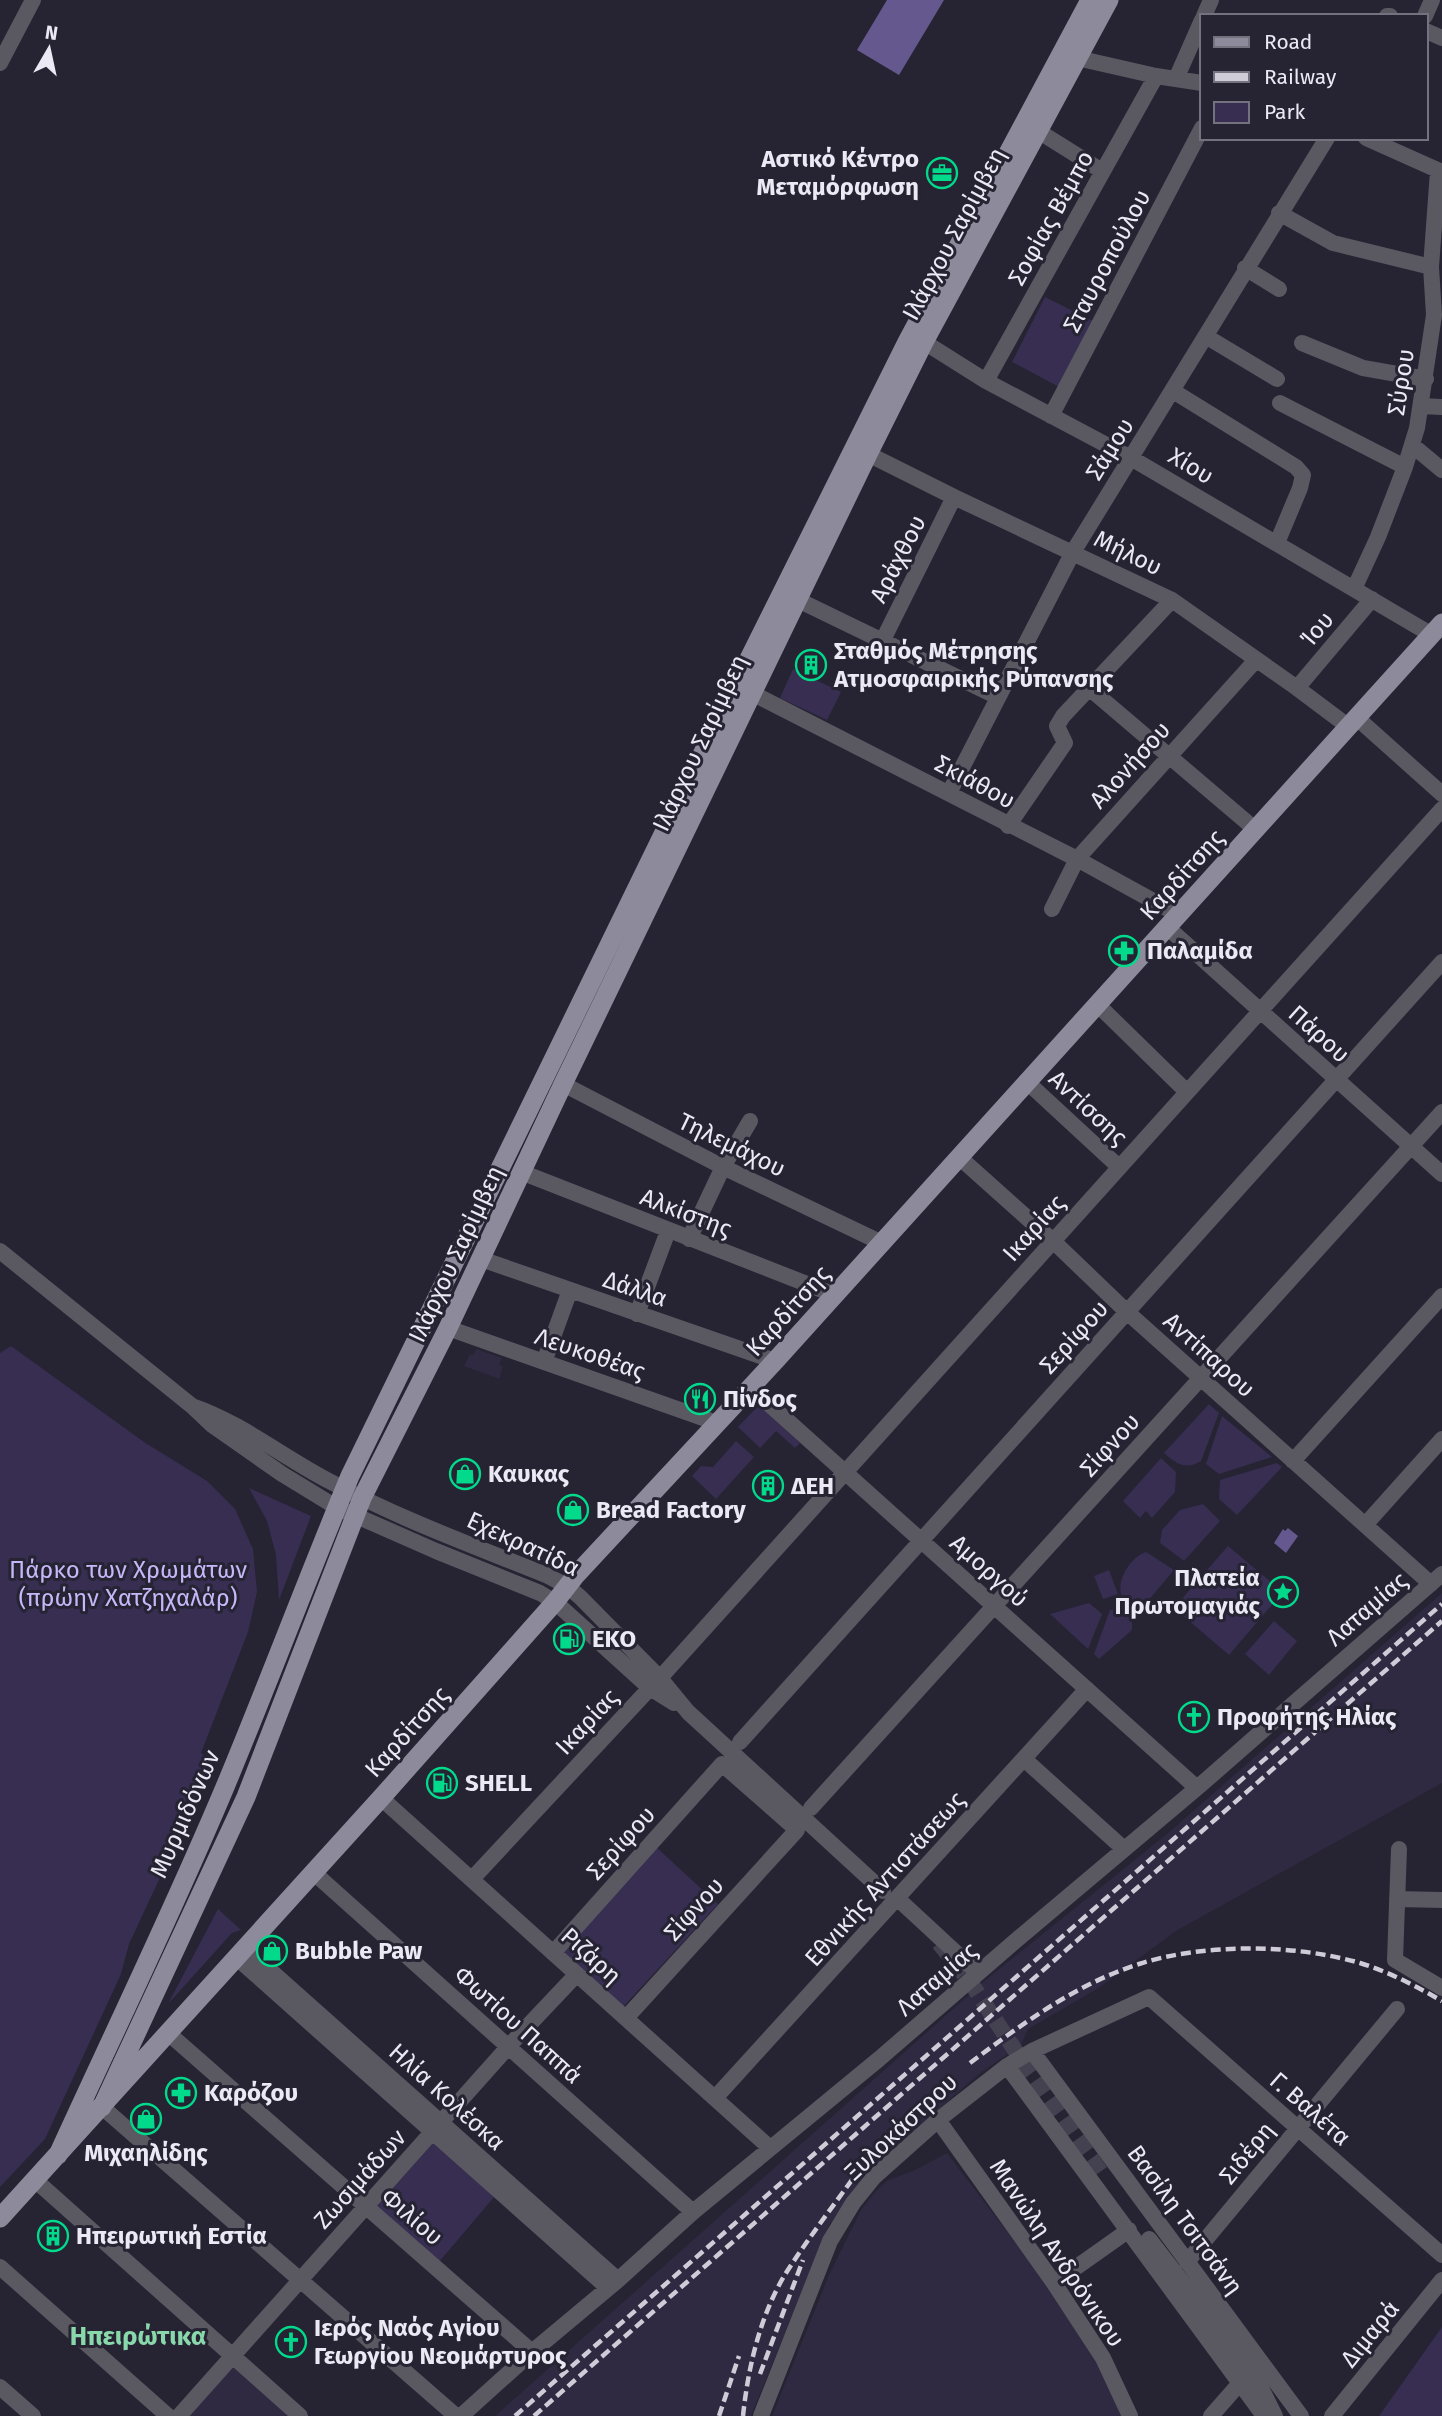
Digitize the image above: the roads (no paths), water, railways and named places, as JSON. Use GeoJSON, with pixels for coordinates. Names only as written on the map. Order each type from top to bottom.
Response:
{"type":"FeatureCollection","features":[{"type":"Feature","properties":{"kind":"main road","name":"Ιλάρχου Σαρίμβεη"},"geometry":{"type":"LineString","coordinates":[[349,1502],[743,689],[907,342],[1090,0]]}},
{"type":"Feature","properties":{"kind":"main road","name":"Ιλάρχου Σαρίμβεη"},"geometry":{"type":"LineString","coordinates":[[349,1502],[448,1328],[563,1084],[743,689],[796,599],[924,342],[1109,0]]}},
{"type":"Feature","properties":{"kind":"main road","name":"Καρδίτσης"},"geometry":{"type":"LineString","coordinates":[[0,2218],[381,1798],[567,1586],[775,1362],[1437,629]]}},
{"type":"Feature","properties":{"kind":"main road","name":"Μυρμιδόνων"},"geometry":{"type":"LineString","coordinates":[[102,2106],[246,1797],[349,1502]]}},
{"type":"Feature","properties":{"kind":"main road","name":"Μυρμιδόνων"},"geometry":{"type":"LineString","coordinates":[[58,2155],[224,1790],[285,1641],[326,1529],[349,1502]]}},
{"type":"Feature","properties":{"kind":"street"},"geometry":{"type":"LineString","coordinates":[[0,63],[33,0]]}},
{"type":"Feature","properties":{"kind":"street"},"geometry":{"type":"LineString","coordinates":[[1175,79],[1200,25]]}},
{"type":"Feature","properties":{"kind":"street"},"geometry":{"type":"LineString","coordinates":[[1077,58],[1200,83]]}},
{"type":"Feature","properties":{"kind":"street","name":"Σοφίας Βέμπο"},"geometry":{"type":"LineString","coordinates":[[986,381],[1156,76]]}},
{"type":"Feature","properties":{"kind":"street"},"geometry":{"type":"LineString","coordinates":[[1038,131],[1102,172]]}},
{"type":"Feature","properties":{"kind":"street","name":"Σταυροπούλου"},"geometry":{"type":"LineString","coordinates":[[1051,416],[1200,132]]}},
{"type":"Feature","properties":{"kind":"street","name":"Σάμου"},"geometry":{"type":"LineString","coordinates":[[949,793],[1073,552],[1326,140]]}},
{"type":"Feature","properties":{"kind":"street"},"geometry":{"type":"LineString","coordinates":[[1370,140],[1440,172]]}},
{"type":"Feature","properties":{"kind":"street","name":"Σύρου"},"geometry":{"type":"LineString","coordinates":[[1354,589],[1405,467],[1421,406],[1438,315],[1431,267],[1438,224],[1440,172]]}},
{"type":"Feature","properties":{"kind":"street"},"geometry":{"type":"LineString","coordinates":[[1279,213],[1333,243],[1431,267]]}},
{"type":"Feature","properties":{"kind":"street"},"geometry":{"type":"LineString","coordinates":[[1245,268],[1279,289]]}},
{"type":"Feature","properties":{"kind":"street"},"geometry":{"type":"LineString","coordinates":[[1207,337],[1277,379]]}},
{"type":"Feature","properties":{"kind":"street","name":"Χίου"},"geometry":{"type":"LineString","coordinates":[[924,342],[986,381],[1132,458],[1354,589],[1437,629]]}},
{"type":"Feature","properties":{"kind":"street"},"geometry":{"type":"LineString","coordinates":[[1302,343],[1363,368],[1426,379]]}},
{"type":"Feature","properties":{"kind":"street"},"geometry":{"type":"LineString","coordinates":[[1173,391],[1296,467],[1303,475],[1277,544]]}},
{"type":"Feature","properties":{"kind":"street"},"geometry":{"type":"LineString","coordinates":[[1280,403],[1405,467]]}},
{"type":"Feature","properties":{"kind":"street"},"geometry":{"type":"LineString","coordinates":[[1421,406],[1442,407]]}},
{"type":"Feature","properties":{"kind":"street"},"geometry":{"type":"LineString","coordinates":[[1412,445],[1442,470]]}},
{"type":"Feature","properties":{"kind":"street","name":"Μήλου"},"geometry":{"type":"LineString","coordinates":[[868,454],[1172,600],[1297,688],[1353,722],[1442,794]]}},
{"type":"Feature","properties":{"kind":"street","name":"Αράχθου"},"geometry":{"type":"LineString","coordinates":[[882,642],[954,497]]}},
{"type":"Feature","properties":{"kind":"street"},"geometry":{"type":"LineString","coordinates":[[796,599],[998,697]]}},
{"type":"Feature","properties":{"kind":"street","name":"Ίου"},"geometry":{"type":"LineString","coordinates":[[1297,688],[1372,599]]}},
{"type":"Feature","properties":{"kind":"street"},"geometry":{"type":"LineString","coordinates":[[1008,825],[1065,743],[1057,726],[1172,600]]}},
{"type":"Feature","properties":{"kind":"street","name":"Αλονήσου"},"geometry":{"type":"LineString","coordinates":[[1052,909],[1077,859],[1256,660]]}},
{"type":"Feature","properties":{"kind":"street"},"geometry":{"type":"LineString","coordinates":[[1089,688],[1256,830]]}},
{"type":"Feature","properties":{"kind":"street","name":"Σκιάθου"},"geometry":{"type":"LineString","coordinates":[[743,689],[1077,859],[1172,920]]}},
{"type":"Feature","properties":{"kind":"street","name":"Ικαρίας"},"geometry":{"type":"LineString","coordinates":[[472,1879],[655,1683],[1442,809]]}},
{"type":"Feature","properties":{"kind":"street","name":"Πάρου"},"geometry":{"type":"LineString","coordinates":[[1172,920],[1260,1011],[1442,1174]]}},
{"type":"Feature","properties":{"kind":"street","name":"Σερίφου"},"geometry":{"type":"LineString","coordinates":[[740,1742],[1442,962]]}},
{"type":"Feature","properties":{"kind":"street"},"geometry":{"type":"LineString","coordinates":[[1097,1004],[1187,1092]]}},
{"type":"Feature","properties":{"kind":"street","name":"Αντίσσης"},"geometry":{"type":"LineString","coordinates":[[1026,1081],[1119,1167]]}},
{"type":"Feature","properties":{"kind":"street","name":"Τηλεμάχου"},"geometry":{"type":"LineString","coordinates":[[563,1084],[723,1167],[882,1243]]}},
{"type":"Feature","properties":{"kind":"street","name":"Σίφνου"},"geometry":{"type":"LineString","coordinates":[[811,1808],[1442,1112]]}},
{"type":"Feature","properties":{"kind":"street"},"geometry":{"type":"LineString","coordinates":[[689,1239],[723,1167],[750,1121]]}},
{"type":"Feature","properties":{"kind":"street","name":"Αντίπαρου"},"geometry":{"type":"LineString","coordinates":[[959,1157],[1365,1525],[1436,1579]]}},
{"type":"Feature","properties":{"kind":"street","name":"Αλκίστης"},"geometry":{"type":"LineString","coordinates":[[521,1172],[835,1295]]}},
{"type":"Feature","properties":{"kind":"street"},"geometry":{"type":"LineString","coordinates":[[637,1314],[668,1231]]}},
{"type":"Feature","properties":{"kind":"street","name":"Εχεκρατίδα"},"geometry":{"type":"LineString","coordinates":[[0,1251],[212,1425],[282,1474],[349,1502],[546,1575],[567,1586],[655,1683]]}},
{"type":"Feature","properties":{"kind":"street","name":"Δάλλα"},"geometry":{"type":"LineString","coordinates":[[481,1259],[775,1362]]}},
{"type":"Feature","properties":{"kind":"street"},"geometry":{"type":"LineString","coordinates":[[544,1362],[570,1290]]}},
{"type":"Feature","properties":{"kind":"street"},"geometry":{"type":"LineString","coordinates":[[1293,1461],[1442,1296]]}},
{"type":"Feature","properties":{"kind":"street","name":"Λευκοθέας"},"geometry":{"type":"LineString","coordinates":[[448,1328],[717,1423]]}},
{"type":"Feature","properties":{"kind":"street","name":"Αμοργού"},"geometry":{"type":"LineString","coordinates":[[751,1388],[1197,1788]]}},
{"type":"Feature","properties":{"kind":"street"},"geometry":{"type":"LineString","coordinates":[[1365,1525],[1442,1439]]}},
{"type":"Feature","properties":{"kind":"street","name":"Εχεκρατίδα"},"geometry":{"type":"LineString","coordinates":[[349,1502],[555,1602],[655,1683],[978,1973]]}},
{"type":"Feature","properties":{"kind":"street","name":"Λαταμίας"},"geometry":{"type":"LineString","coordinates":[[459,2416],[693,2212],[879,2059],[1197,1788],[1436,1579]]}},
{"type":"Feature","properties":{"kind":"street","name":"Εθνικής Αντιστάσεως"},"geometry":{"type":"LineString","coordinates":[[715,2098],[890,1895],[1024,1759],[1087,1689]]}},
{"type":"Feature","properties":{"kind":"street"},"geometry":{"type":"LineString","coordinates":[[1024,1759],[1124,1849]]}},
{"type":"Feature","properties":{"kind":"street","name":"Σερίφου"},"geometry":{"type":"LineString","coordinates":[[553,1952],[722,1764]]}},
{"type":"Feature","properties":{"kind":"street","name":"Σίφνου"},"geometry":{"type":"LineString","coordinates":[[626,2018],[797,1830],[722,1764]]}},
{"type":"Feature","properties":{"kind":"street","name":"Ριζάρη"},"geometry":{"type":"LineString","coordinates":[[381,1798],[770,2148]]}},
{"type":"Feature","properties":{"kind":"street"},"geometry":{"type":"LineString","coordinates":[[1399,1849],[1395,1960],[1442,1988]]}},
{"type":"Feature","properties":{"kind":"street","name":"Φωτίου Παππά"},"geometry":{"type":"LineString","coordinates":[[313,1872],[693,2212]]}},
{"type":"Feature","properties":{"kind":"street"},"geometry":{"type":"LineString","coordinates":[[1397,1899],[1442,1900]]}},
{"type":"Feature","properties":{"kind":"street","name":"Ηλία Κολέσκα"},"geometry":{"type":"LineString","coordinates":[[241,1953],[613,2284]]}},
{"type":"Feature","properties":{"kind":"street","name":"Ζωσιμάδων"},"geometry":{"type":"LineString","coordinates":[[179,2416],[508,2047],[577,1974]]}},
{"type":"Feature","properties":{"kind":"street","name":"Ξυλοκάστρου"},"geometry":{"type":"LineString","coordinates":[[761,2416],[826,2250],[843,2218],[874,2177],[937,2120],[1007,2066],[1149,1997]]}},
{"type":"Feature","properties":{"kind":"street","name":"Γ. Βαλέτα"},"geometry":{"type":"LineString","coordinates":[[1149,1997],[1442,2255]]}},
{"type":"Feature","properties":{"kind":"street","name":"Σιδέρη"},"geometry":{"type":"LineString","coordinates":[[1187,2262],[1397,2009]]}},
{"type":"Feature","properties":{"kind":"street","name":"Φιλίου"},"geometry":{"type":"LineString","coordinates":[[168,2033],[532,2352]]}},
{"type":"Feature","properties":{"kind":"street","name":"Βασίλη Τσιτσάνη"},"geometry":{"type":"LineString","coordinates":[[1032,2052],[1301,2416]]}},
{"type":"Feature","properties":{"kind":"street"},"geometry":{"type":"LineString","coordinates":[[1007,2066],[1264,2416]]}},
{"type":"Feature","properties":{"kind":"street"},"geometry":{"type":"LineString","coordinates":[[102,2106],[459,2416]]}},
{"type":"Feature","properties":{"kind":"street","name":"Μανώλη Ανδρόνικου"},"geometry":{"type":"LineString","coordinates":[[937,2120],[1054,2283],[1103,2358],[1130,2416]]}},
{"type":"Feature","properties":{"kind":"street"},"geometry":{"type":"LineString","coordinates":[[1102,2175],[1241,2358],[1275,2416]]}},
{"type":"Feature","properties":{"kind":"street"},"geometry":{"type":"LineString","coordinates":[[35,2180],[300,2416]]}},
{"type":"Feature","properties":{"kind":"street"},"geometry":{"type":"LineString","coordinates":[[1054,2283],[1129,2230]]}},
{"type":"Feature","properties":{"kind":"street"},"geometry":{"type":"LineString","coordinates":[[0,2267],[168,2416]]}},
{"type":"Feature","properties":{"kind":"street","name":"Διμαρά"},"geometry":{"type":"LineString","coordinates":[[1332,2416],[1442,2280]]}},
{"type":"Feature","properties":{"kind":"street"},"geometry":{"type":"LineString","coordinates":[[1211,2416],[1240,2383]]}},
{"type":"Feature","properties":{"kind":"street"},"geometry":{"type":"LineString","coordinates":[[0,2387],[33,2416]]}},
{"type":"Feature","properties":{"kind":"street"},"geometry":{"type":"LineString","coordinates":[[1262,2390],[1290,2416]]}},
{"type":"Feature","properties":{"kind":"tunnel"},"geometry":{"type":"LineString","coordinates":[[939,1943],[971,1983],[1028,2070],[1103,2175]]}},
{"type":"Feature","properties":{"kind":"railway"},"geometry":{"type":"LineString","coordinates":[[515,2416],[1442,1604]]}},
{"type":"Feature","properties":{"kind":"railway"},"geometry":{"type":"LineString","coordinates":[[534,2416],[1442,1621]]}},
{"type":"Feature","properties":{"kind":"railway"},"geometry":{"type":"LineString","coordinates":[[970,2063],[1030,2020],[1093,1982],[1139,1964],[1192,1952],[1279,1949],[1335,1957],[1381,1971],[1442,2001]]}},
{"type":"Feature","properties":{"kind":"railway"},"geometry":{"type":"LineString","coordinates":[[743,2416],[748,2379],[769,2306],[786,2273],[854,2177]]}},
{"type":"Feature","properties":{"kind":"railway"},"geometry":{"type":"LineString","coordinates":[[760,2374],[803,2260]]}},
{"type":"Feature","properties":{"kind":"railway"},"geometry":{"type":"LineString","coordinates":[[719,2416],[739,2356]]}},
{"type":"Feature","properties":{"kind":"place","name":"Αστικό Κέντρο Μεταμόρφωση"},"geometry":{"type":"Point","coordinates":[942,173]}},
{"type":"Feature","properties":{"kind":"place","name":"Σταθμός Μέτρησης Ατμοσφαιρικής Ρύπανσης"},"geometry":{"type":"Point","coordinates":[811,665]}},
{"type":"Feature","properties":{"kind":"place","name":"Παλαμίδα"},"geometry":{"type":"Point","coordinates":[1124,951]}},
{"type":"Feature","properties":{"kind":"place","name":"Πίνδος"},"geometry":{"type":"Point","coordinates":[700,1399]}},
{"type":"Feature","properties":{"kind":"place","name":"Καυκας"},"geometry":{"type":"Point","coordinates":[465,1474]}},
{"type":"Feature","properties":{"kind":"place","name":"ΔΕΗ"},"geometry":{"type":"Point","coordinates":[768,1486]}},
{"type":"Feature","properties":{"kind":"place","name":"Bread Factory"},"geometry":{"type":"Point","coordinates":[573,1510]}},
{"type":"Feature","properties":{"kind":"place","name":"Πλατεία Πρωτομαγιάς"},"geometry":{"type":"Point","coordinates":[1283,1592]}},
{"type":"Feature","properties":{"kind":"place","name":"EKO"},"geometry":{"type":"Point","coordinates":[569,1639]}},
{"type":"Feature","properties":{"kind":"place","name":"Προφήτης Ηλίας"},"geometry":{"type":"Point","coordinates":[1194,1717]}},
{"type":"Feature","properties":{"kind":"place","name":"SHELL"},"geometry":{"type":"Point","coordinates":[442,1783]}},
{"type":"Feature","properties":{"kind":"place","name":"Bubble Paw"},"geometry":{"type":"Point","coordinates":[272,1951]}},
{"type":"Feature","properties":{"kind":"place","name":"Καρόζου"},"geometry":{"type":"Point","coordinates":[181,2093]}},
{"type":"Feature","properties":{"kind":"place","name":"Μιχαηλίδης"},"geometry":{"type":"Point","coordinates":[146,2119]}},
{"type":"Feature","properties":{"kind":"place","name":"Ηπειρωτική Εστία"},"geometry":{"type":"Point","coordinates":[53,2236]}},
{"type":"Feature","properties":{"kind":"place","name":"Ιερός Ναός Αγίου Γεωργίου Νεομάρτυρος"},"geometry":{"type":"Point","coordinates":[291,2342]}},
{"type":"Feature","properties":{"kind":"district","name":"Ηπειρώτικα"},"geometry":{"type":"Point","coordinates":[138,2336]}},
{"type":"Feature","properties":{"kind":"park label","name":"Πάρκο των Χρωμάτων (πρώην Χατζηχαλάρ)"},"geometry":{"type":"Point","coordinates":[128,1584]}}]}
